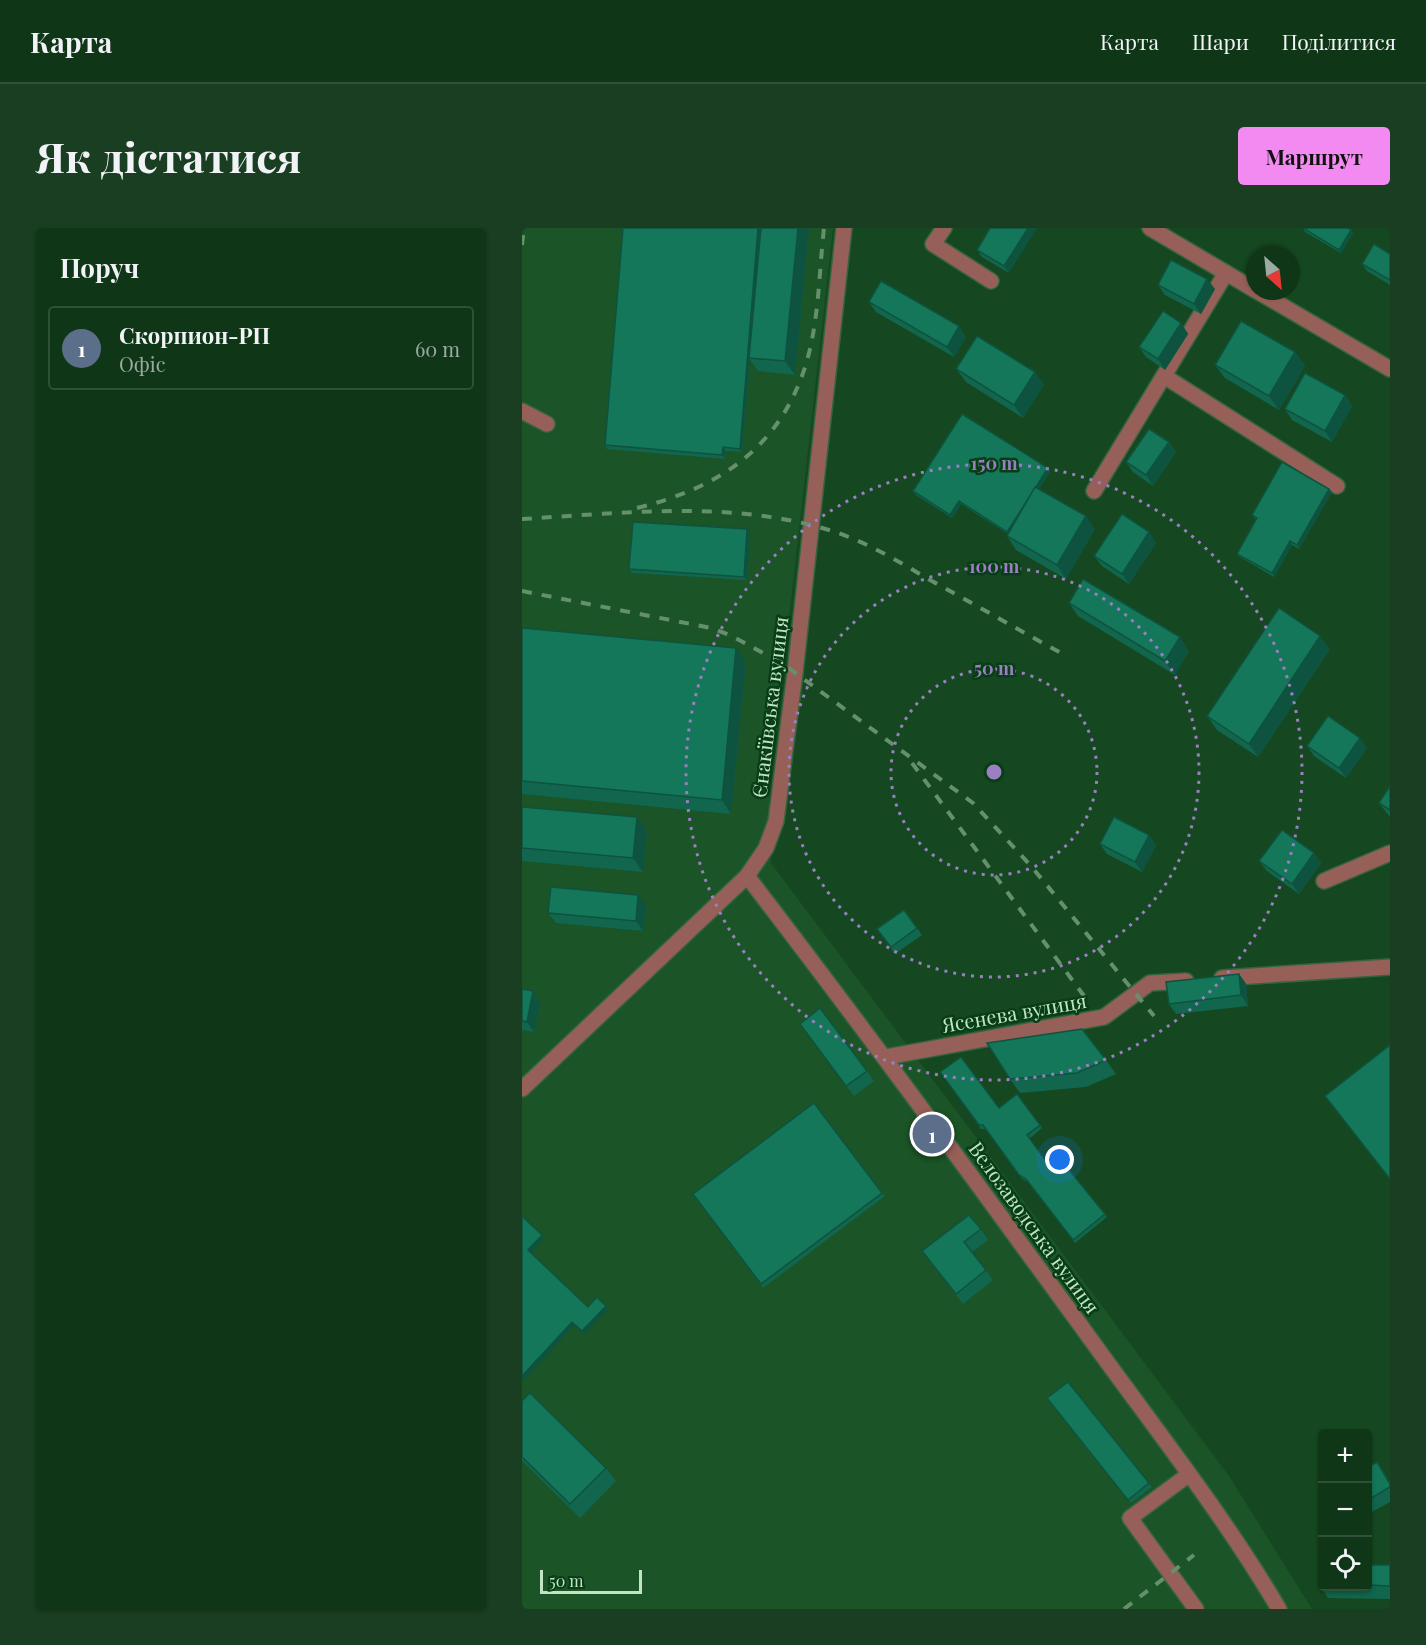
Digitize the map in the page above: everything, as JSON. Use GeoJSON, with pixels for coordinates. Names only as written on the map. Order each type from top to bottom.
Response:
{"type":"FeatureCollection","features":[{"type":"Feature","properties":{"kind":"street","name":"Єнакіївська вулиця"},"geometry":{"type":"LineString","coordinates":[[522,1089],[747,876],[766,848],[776,821],[795,673],[844,228]]}},
{"type":"Feature","properties":{"kind":"street"},"geometry":{"type":"LineString","coordinates":[[944,228],[933,244],[991,281]]}},
{"type":"Feature","properties":{"kind":"street"},"geometry":{"type":"LineString","coordinates":[[1150,228],[1246,284]]}},
{"type":"Feature","properties":{"kind":"street"},"geometry":{"type":"LineString","coordinates":[[1094,491],[1226,273]]}},
{"type":"Feature","properties":{"kind":"street"},"geometry":{"type":"LineString","coordinates":[[1273,300],[1390,369]]}},
{"type":"Feature","properties":{"kind":"street"},"geometry":{"type":"LineString","coordinates":[[1164,376],[1337,486]]}},
{"type":"Feature","properties":{"kind":"street"},"geometry":{"type":"LineString","coordinates":[[522,411],[548,424]]}},
{"type":"Feature","properties":{"kind":"street"},"geometry":{"type":"LineString","coordinates":[[1324,881],[1390,853]]}},
{"type":"Feature","properties":{"kind":"street","name":"Велозаводська вулиця"},"geometry":{"type":"LineString","coordinates":[[747,876],[886,1057],[1260,1576],[1279,1609]]}},
{"type":"Feature","properties":{"kind":"street","name":"Ясенева вулиця"},"geometry":{"type":"LineString","coordinates":[[886,1057],[1104,1017],[1150,983],[1390,967]]}},
{"type":"Feature","properties":{"kind":"street"},"geometry":{"type":"LineString","coordinates":[[1188,1475],[1130,1518],[1196,1609]]}},
{"type":"Feature","properties":{"kind":"shaded area"},"geometry":{"type":"Polygon","coordinates":[[[522,228],[833,228],[769,796],[771,863],[1229,1476],[1312,1609],[522,1609],[522,228]]]}},
{"type":"Feature","properties":{"kind":"building"},"geometry":{"type":"Polygon","coordinates":[[[623,228],[758,228],[740,449],[723,447],[722,455],[605,445],[623,228]]]}},
{"type":"Feature","properties":{"kind":"building"},"geometry":{"type":"Polygon","coordinates":[[[761,228],[798,228],[785,361],[749,358],[761,228]]]}},
{"type":"Feature","properties":{"kind":"building"},"geometry":{"type":"Polygon","coordinates":[[[990,228],[1028,228],[1004,266],[977,250],[990,228]]]}},
{"type":"Feature","properties":{"kind":"building"},"geometry":{"type":"Polygon","coordinates":[[[1303,228],[1348,228],[1351,230],[1339,250],[1303,228]]]}},
{"type":"Feature","properties":{"kind":"building"},"geometry":{"type":"Polygon","coordinates":[[[1374,244],[1390,254],[1390,280],[1362,264],[1374,244]]]}},
{"type":"Feature","properties":{"kind":"building"},"geometry":{"type":"Polygon","coordinates":[[[1171,260],[1207,279],[1194,304],[1158,285],[1171,260]]]}},
{"type":"Feature","properties":{"kind":"building"},"geometry":{"type":"Polygon","coordinates":[[[881,281],[959,326],[947,347],[869,302],[881,281]]]}},
{"type":"Feature","properties":{"kind":"building"},"geometry":{"type":"Polygon","coordinates":[[[1163,311],[1181,323],[1158,359],[1139,347],[1163,311]]]}},
{"type":"Feature","properties":{"kind":"building"},"geometry":{"type":"Polygon","coordinates":[[[1241,321],[1295,352],[1269,396],[1215,365],[1241,321]]]}},
{"type":"Feature","properties":{"kind":"building"},"geometry":{"type":"Polygon","coordinates":[[[977,336],[1035,372],[1014,405],[956,369],[977,336]]]}},
{"type":"Feature","properties":{"kind":"building"},"geometry":{"type":"Polygon","coordinates":[[[1305,373],[1345,395],[1325,431],[1285,409],[1305,373]]]}},
{"type":"Feature","properties":{"kind":"building"},"geometry":{"type":"Polygon","coordinates":[[[962,414],[1048,468],[1007,532],[959,501],[950,515],[913,491],[962,414]]]}},
{"type":"Feature","properties":{"kind":"building"},"geometry":{"type":"Polygon","coordinates":[[[1149,429],[1169,442],[1146,475],[1126,462],[1149,429]]]}},
{"type":"Feature","properties":{"kind":"building"},"geometry":{"type":"Polygon","coordinates":[[[1282,462],[1329,489],[1297,545],[1290,541],[1272,573],[1237,554],[1257,518],[1252,515],[1282,462]]]}},
{"type":"Feature","properties":{"kind":"building"},"geometry":{"type":"Polygon","coordinates":[[[1035,487],[1086,516],[1057,565],[1007,536],[1035,487]]]}},
{"type":"Feature","properties":{"kind":"building"},"geometry":{"type":"Polygon","coordinates":[[[1122,514],[1149,532],[1122,574],[1094,556],[1122,514]]]}},
{"type":"Feature","properties":{"kind":"building"},"geometry":{"type":"Polygon","coordinates":[[[633,522],[747,529],[744,577],[629,569],[633,522]]]}},
{"type":"Feature","properties":{"kind":"building"},"geometry":{"type":"Polygon","coordinates":[[[1083,579],[1180,637],[1165,661],[1069,603],[1083,579]]]}},
{"type":"Feature","properties":{"kind":"building"},"geometry":{"type":"Polygon","coordinates":[[[1279,608],[1320,636],[1249,744],[1207,716],[1279,608]]]}},
{"type":"Feature","properties":{"kind":"building"},"geometry":{"type":"Polygon","coordinates":[[[522,628],[736,648],[722,800],[522,781],[522,628]]]}},
{"type":"Feature","properties":{"kind":"building"},"geometry":{"type":"Polygon","coordinates":[[[1328,716],[1360,738],[1339,768],[1307,746],[1328,716]]]}},
{"type":"Feature","properties":{"kind":"building"},"geometry":{"type":"Polygon","coordinates":[[[1390,786],[1390,810],[1379,803],[1390,786]]]}},
{"type":"Feature","properties":{"kind":"building"},"geometry":{"type":"Polygon","coordinates":[[[522,807],[637,817],[633,858],[522,848],[522,807]]]}},
{"type":"Feature","properties":{"kind":"building"},"geometry":{"type":"Polygon","coordinates":[[[1114,817],[1149,835],[1135,862],[1100,844],[1114,817]]]}},
{"type":"Feature","properties":{"kind":"building"},"geometry":{"type":"Polygon","coordinates":[[[1282,830],[1314,853],[1292,884],[1259,861],[1282,830]]]}},
{"type":"Feature","properties":{"kind":"building"},"geometry":{"type":"Polygon","coordinates":[[[551,887],[638,895],[636,921],[548,913],[551,887]]]}},
{"type":"Feature","properties":{"kind":"building"},"geometry":{"type":"Polygon","coordinates":[[[904,910],[917,928],[891,947],[877,929],[904,910]]]}},
{"type":"Feature","properties":{"kind":"building"},"geometry":{"type":"Polygon","coordinates":[[[1239,974],[1241,995],[1169,1004],[1166,982],[1239,974]]]}},
{"type":"Feature","properties":{"kind":"building"},"geometry":{"type":"Polygon","coordinates":[[[522,989],[533,991],[527,1022],[522,1021],[522,989]]]}},
{"type":"Feature","properties":{"kind":"building"},"geometry":{"type":"Polygon","coordinates":[[[820,1008],[867,1071],[846,1086],[800,1024],[820,1008]]]}},
{"type":"Feature","properties":{"kind":"building"},"geometry":{"type":"Polygon","coordinates":[[[1082,1029],[1106,1060],[1077,1073],[1010,1079],[987,1043],[1082,1029]]]}},
{"type":"Feature","properties":{"kind":"building"},"geometry":{"type":"Polygon","coordinates":[[[1390,1045],[1390,1179],[1325,1096],[1390,1045]]]}},
{"type":"Feature","properties":{"kind":"building"},"geometry":{"type":"Polygon","coordinates":[[[961,1057],[999,1108],[1017,1094],[1040,1125],[1027,1135],[1046,1161],[1057,1155],[1105,1214],[1073,1240],[1026,1179],[1019,1175],[983,1125],[979,1125],[940,1072],[961,1057]]]}},
{"type":"Feature","properties":{"kind":"building"},"geometry":{"type":"Polygon","coordinates":[[[814,1103],[882,1193],[761,1284],[693,1194],[814,1103]]]}},
{"type":"Feature","properties":{"kind":"building"},"geometry":{"type":"Polygon","coordinates":[[[969,1215],[981,1229],[964,1242],[986,1270],[956,1294],[922,1251],[969,1215]]]}},
{"type":"Feature","properties":{"kind":"building"},"geometry":{"type":"Polygon","coordinates":[[[522,1216],[542,1235],[528,1250],[588,1307],[597,1297],[606,1306],[582,1331],[572,1322],[522,1376],[522,1216]]]}},
{"type":"Feature","properties":{"kind":"building"},"geometry":{"type":"Polygon","coordinates":[[[1068,1382],[1149,1483],[1128,1500],[1047,1398],[1068,1382]]]}},
{"type":"Feature","properties":{"kind":"building"},"geometry":{"type":"Polygon","coordinates":[[[530,1393],[606,1468],[570,1504],[522,1457],[522,1401],[530,1393]]]}},
{"type":"Feature","properties":{"kind":"building"},"geometry":{"type":"Polygon","coordinates":[[[1377,1462],[1390,1487],[1372,1498],[1372,1483],[1372,1465],[1377,1462]]]}},
{"type":"Feature","properties":{"kind":"building"},"geometry":{"type":"Polygon","coordinates":[[[1372,1565],[1390,1565],[1390,1586],[1372,1585],[1372,1565]]]}},
{"type":"Feature","properties":{"kind":"railway"},"geometry":{"type":"LineString","coordinates":[[522,245],[524,228]]}},
{"type":"Feature","properties":{"kind":"railway"},"geometry":{"type":"LineString","coordinates":[[637,508],[667,500],[720,476],[763,441],[780,419],[795,393],[810,348],[816,314],[824,228]]}},
{"type":"Feature","properties":{"kind":"railway"},"geometry":{"type":"LineString","coordinates":[[522,519],[637,512],[715,512],[754,515],[829,530],[893,559],[1061,653]]}},
{"type":"Feature","properties":{"kind":"railway"},"geometry":{"type":"LineString","coordinates":[[522,591],[711,628],[730,635],[783,664],[973,803],[1031,866],[1154,1016]]}},
{"type":"Feature","properties":{"kind":"railway"},"geometry":{"type":"LineString","coordinates":[[912,763],[1087,1000]]}},
{"type":"Feature","properties":{"kind":"railway"},"geometry":{"type":"LineString","coordinates":[[1124,1609],[1194,1555]]}},
{"type":"Feature","properties":{"kind":"place","name":"Скорпион-РП"},"geometry":{"type":"Point","coordinates":[932,1134]}}]}
